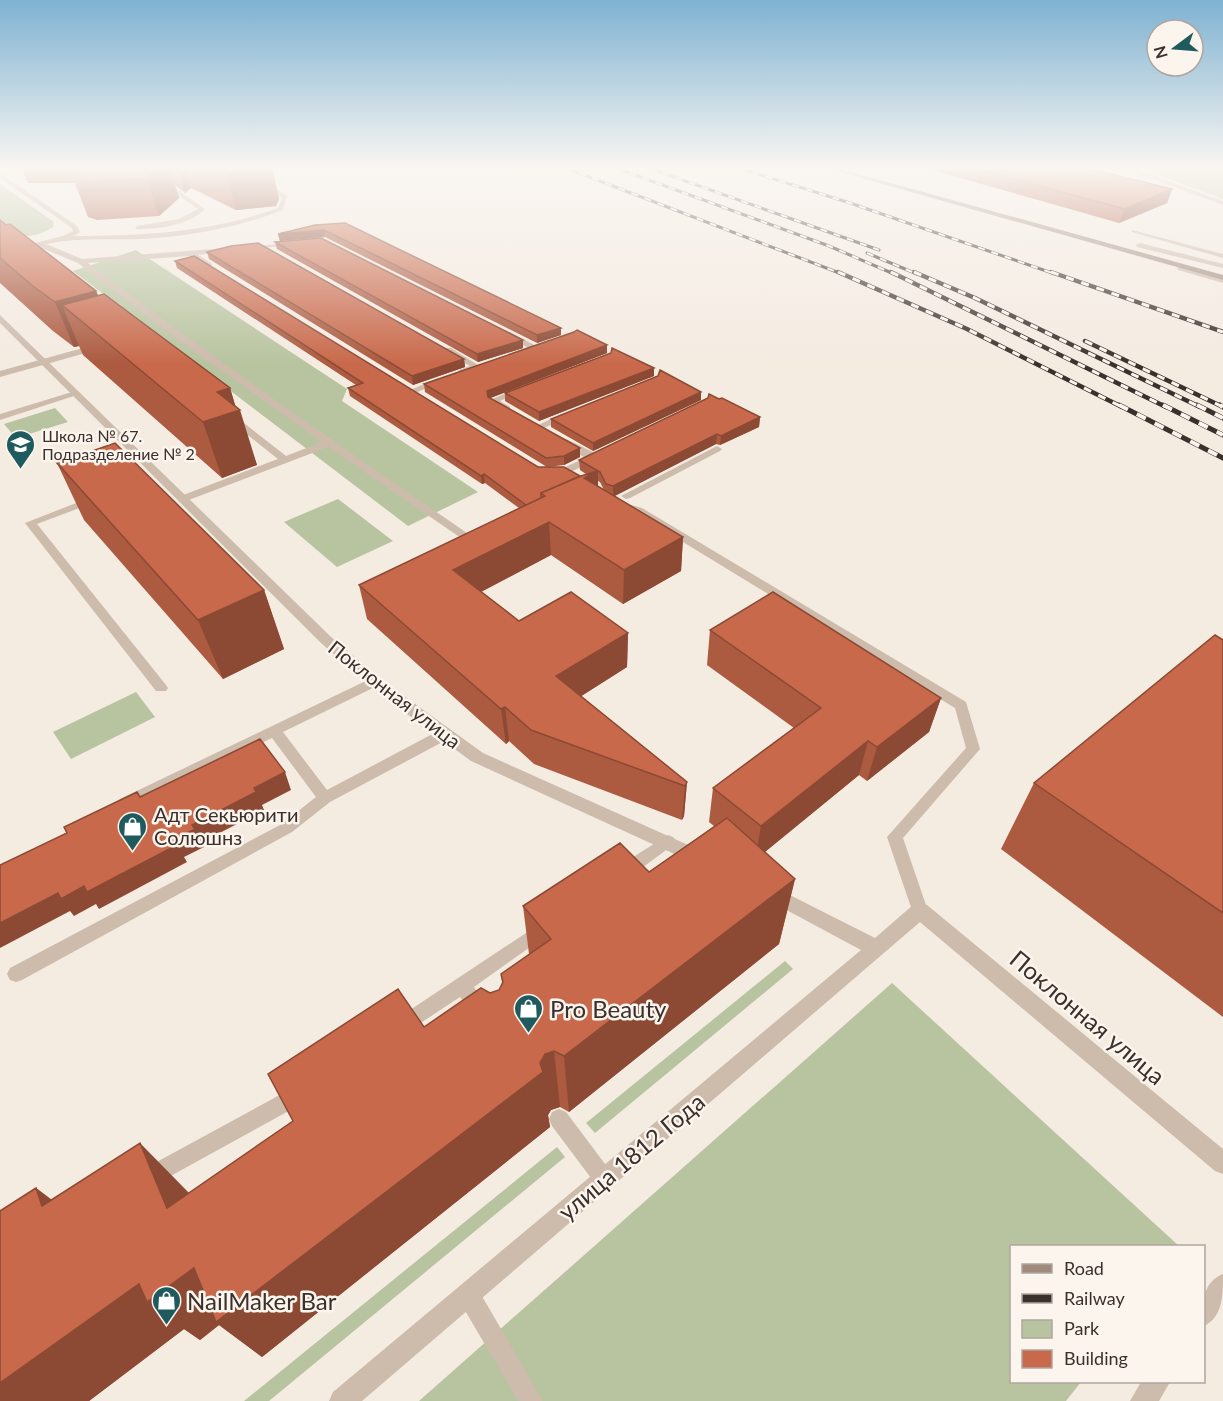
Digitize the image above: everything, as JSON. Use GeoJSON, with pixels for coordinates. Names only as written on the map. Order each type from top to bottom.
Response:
{"type":"FeatureCollection","features":[{"type":"Feature","properties":{"kind":"main road"},"geometry":{"type":"LineString","coordinates":[[1066,233],[1129,251]]}},
{"type":"Feature","properties":{"kind":"main road"},"geometry":{"type":"LineString","coordinates":[[1129,242],[1140,245]]}},
{"type":"Feature","properties":{"kind":"street"},"geometry":{"type":"LineString","coordinates":[[1140,245],[1223,267]]}},
{"type":"Feature","properties":{"kind":"street"},"geometry":{"type":"LineString","coordinates":[[1129,251],[1223,279]]}},
{"type":"Feature","properties":{"kind":"street","name":"Поклонная улица"},"geometry":{"type":"LineString","coordinates":[[0,318],[152,477],[182,499],[288,600],[325,639],[374,682],[477,757],[668,841],[719,867]]}},
{"type":"Feature","properties":{"kind":"street"},"geometry":{"type":"LineString","coordinates":[[759,888],[876,948]]}},
{"type":"Feature","properties":{"kind":"street","name":"Поклонная улица"},"geometry":{"type":"LineString","coordinates":[[920,911],[1223,1163]]}},
{"type":"Feature","properties":{"kind":"street","name":"улица 1812 Года"},"geometry":{"type":"LineString","coordinates":[[342,1401],[920,911]]}},
{"type":"Feature","properties":{"kind":"street"},"geometry":{"type":"LineString","coordinates":[[1205,1311],[1223,1286]]}},
{"type":"Feature","properties":{"kind":"street"},"geometry":{"type":"LineString","coordinates":[[1143,1401],[1156,1383]]}},
{"type":"Feature","properties":{"kind":"lane"},"geometry":{"type":"LineString","coordinates":[[26,246],[65,238],[74,233]]}},
{"type":"Feature","properties":{"kind":"lane"},"geometry":{"type":"LineString","coordinates":[[101,238],[121,233]]}},
{"type":"Feature","properties":{"kind":"lane"},"geometry":{"type":"LineString","coordinates":[[65,238],[101,238],[148,233]]}},
{"type":"Feature","properties":{"kind":"lane"},"geometry":{"type":"LineString","coordinates":[[1142,233],[1223,256]]}},
{"type":"Feature","properties":{"kind":"lane"},"geometry":{"type":"LineString","coordinates":[[251,247],[303,242]]}},
{"type":"Feature","properties":{"kind":"lane"},"geometry":{"type":"LineString","coordinates":[[41,244],[48,249],[81,261],[165,326],[329,443],[465,536],[490,535]]}},
{"type":"Feature","properties":{"kind":"lane"},"geometry":{"type":"LineString","coordinates":[[261,246],[271,252]]}},
{"type":"Feature","properties":{"kind":"lane"},"geometry":{"type":"LineString","coordinates":[[81,261],[191,254],[242,248]]}},
{"type":"Feature","properties":{"kind":"lane"},"geometry":{"type":"LineString","coordinates":[[191,254],[221,273]]}},
{"type":"Feature","properties":{"kind":"lane"},"geometry":{"type":"LineString","coordinates":[[153,329],[165,326]]}},
{"type":"Feature","properties":{"kind":"lane"},"geometry":{"type":"LineString","coordinates":[[494,327],[540,347],[516,354]]}},
{"type":"Feature","properties":{"kind":"lane"},"geometry":{"type":"LineString","coordinates":[[0,374],[109,343]]}},
{"type":"Feature","properties":{"kind":"lane"},"geometry":{"type":"LineString","coordinates":[[436,344],[477,367]]}},
{"type":"Feature","properties":{"kind":"lane"},"geometry":{"type":"LineString","coordinates":[[412,391],[487,364]]}},
{"type":"Feature","properties":{"kind":"lane"},"geometry":{"type":"LineString","coordinates":[[402,384],[422,397]]}},
{"type":"Feature","properties":{"kind":"lane"},"geometry":{"type":"LineString","coordinates":[[535,385],[493,401],[593,458]]}},
{"type":"Feature","properties":{"kind":"lane"},"geometry":{"type":"LineString","coordinates":[[0,417],[75,394]]}},
{"type":"Feature","properties":{"kind":"lane"},"geometry":{"type":"LineString","coordinates":[[220,408],[285,460]]}},
{"type":"Feature","properties":{"kind":"lane"},"geometry":{"type":"LineString","coordinates":[[538,427],[581,410]]}},
{"type":"Feature","properties":{"kind":"lane"},"geometry":{"type":"LineString","coordinates":[[182,499],[329,443]]}},
{"type":"Feature","properties":{"kind":"lane"},"geometry":{"type":"LineString","coordinates":[[626,496],[717,449]]}},
{"type":"Feature","properties":{"kind":"lane"},"geometry":{"type":"LineString","coordinates":[[555,471],[572,473],[603,453]]}},
{"type":"Feature","properties":{"kind":"lane"},"geometry":{"type":"LineString","coordinates":[[104,495],[30,523],[161,688]]}},
{"type":"Feature","properties":{"kind":"lane"},"geometry":{"type":"LineString","coordinates":[[609,501],[638,510],[961,705],[973,749],[895,837],[920,911]]}},
{"type":"Feature","properties":{"kind":"lane"},"geometry":{"type":"LineString","coordinates":[[121,805],[374,682]]}},
{"type":"Feature","properties":{"kind":"lane"},"geometry":{"type":"LineString","coordinates":[[274,730],[325,798]]}},
{"type":"Feature","properties":{"kind":"lane"},"geometry":{"type":"LineString","coordinates":[[16,975],[287,828],[325,798],[445,734]]}},
{"type":"Feature","properties":{"kind":"lane"},"geometry":{"type":"LineString","coordinates":[[611,881],[668,841]]}},
{"type":"Feature","properties":{"kind":"lane"},"geometry":{"type":"LineString","coordinates":[[384,1037],[554,920]]}},
{"type":"Feature","properties":{"kind":"lane"},"geometry":{"type":"LineString","coordinates":[[462,985],[489,1022]]}},
{"type":"Feature","properties":{"kind":"lane"},"geometry":{"type":"LineString","coordinates":[[131,1188],[316,1083]]}},
{"type":"Feature","properties":{"kind":"lane"},"geometry":{"type":"LineString","coordinates":[[559,1119],[604,1179]]}},
{"type":"Feature","properties":{"kind":"lane"},"geometry":{"type":"LineString","coordinates":[[468,1294],[531,1401]]}},
{"type":"Feature","properties":{"kind":"green space"},"geometry":{"type":"Polygon","coordinates":[[[18,233],[39,233],[31,236],[18,233]]]}},
{"type":"Feature","properties":{"kind":"green space"},"geometry":{"type":"Polygon","coordinates":[[[136,250],[347,389],[342,401],[478,492],[408,526],[73,271],[136,250]]]}},
{"type":"Feature","properties":{"kind":"green space"},"geometry":{"type":"Polygon","coordinates":[[[55,408],[68,422],[16,438],[4,424],[55,408]]]}},
{"type":"Feature","properties":{"kind":"green space"},"geometry":{"type":"Polygon","coordinates":[[[338,499],[393,541],[337,567],[284,522],[338,499]]]}},
{"type":"Feature","properties":{"kind":"green space"},"geometry":{"type":"Polygon","coordinates":[[[136,692],[155,717],[71,759],[53,732],[136,692]]]}},
{"type":"Feature","properties":{"kind":"green space"},"geometry":{"type":"Polygon","coordinates":[[[785,961],[793,969],[595,1133],[586,1123],[785,961]]]}},
{"type":"Feature","properties":{"kind":"green space"},"geometry":{"type":"Polygon","coordinates":[[[892,983],[1178,1245],[1010,1245],[1010,1383],[1080,1383],[1066,1401],[419,1401],[892,983]]]}},
{"type":"Feature","properties":{"kind":"green space"},"geometry":{"type":"Polygon","coordinates":[[[557,1147],[565,1157],[269,1401],[244,1401],[557,1147]]]}},
{"type":"Feature","properties":{"kind":"building"},"geometry":{"type":"Polygon","coordinates":[[[0,233],[22,233],[96,291],[55,302],[0,258],[0,233]]]}},
{"type":"Feature","properties":{"kind":"building"},"geometry":{"type":"Polygon","coordinates":[[[331,233],[366,233],[561,328],[537,335],[331,233]]]}},
{"type":"Feature","properties":{"kind":"building"},"geometry":{"type":"Polygon","coordinates":[[[321,238],[523,340],[477,354],[275,242],[321,238]]]}},
{"type":"Feature","properties":{"kind":"building"},"geometry":{"type":"Polygon","coordinates":[[[258,243],[464,359],[412,376],[207,252],[258,243]]]}},
{"type":"Feature","properties":{"kind":"building"},"geometry":{"type":"Polygon","coordinates":[[[194,256],[538,467],[564,467],[580,476],[541,493],[541,498],[526,505],[484,474],[481,476],[348,388],[363,383],[175,261],[194,256]]]}},
{"type":"Feature","properties":{"kind":"building"},"geometry":{"type":"Polygon","coordinates":[[[104,294],[230,388],[217,392],[240,410],[203,422],[62,305],[104,294]]]}},
{"type":"Feature","properties":{"kind":"building"},"geometry":{"type":"Polygon","coordinates":[[[577,330],[607,345],[487,391],[488,397],[580,448],[564,456],[546,458],[424,384],[574,332],[577,330]]]}},
{"type":"Feature","properties":{"kind":"building"},"geometry":{"type":"Polygon","coordinates":[[[612,348],[654,368],[539,412],[505,393],[611,353],[612,348]]]}},
{"type":"Feature","properties":{"kind":"building"},"geometry":{"type":"Polygon","coordinates":[[[660,370],[701,392],[593,443],[551,419],[658,376],[660,370]]]}},
{"type":"Feature","properties":{"kind":"building"},"geometry":{"type":"Polygon","coordinates":[[[709,394],[760,417],[721,436],[717,434],[613,486],[606,484],[600,472],[579,460],[708,398],[709,394]]]}},
{"type":"Feature","properties":{"kind":"building"},"geometry":{"type":"Polygon","coordinates":[[[115,443],[264,590],[198,620],[57,463],[115,443]]]}},
{"type":"Feature","properties":{"kind":"building"},"geometry":{"type":"Polygon","coordinates":[[[598,471],[584,478],[683,537],[624,570],[549,522],[453,570],[519,621],[571,592],[628,633],[556,676],[687,782],[685,786],[531,730],[505,707],[501,709],[359,585],[545,496],[541,493],[598,471]]]}},
{"type":"Feature","properties":{"kind":"building"},"geometry":{"type":"Polygon","coordinates":[[[773,592],[941,698],[877,747],[868,741],[761,826],[713,788],[821,708],[710,630],[773,592]]]}},
{"type":"Feature","properties":{"kind":"building"},"geometry":{"type":"Polygon","coordinates":[[[1215,635],[1223,640],[1223,913],[1034,783],[1215,635]]]}},
{"type":"Feature","properties":{"kind":"building"},"geometry":{"type":"Polygon","coordinates":[[[260,739],[285,772],[254,788],[256,792],[192,825],[195,829],[174,840],[177,845],[87,892],[84,886],[61,899],[58,893],[0,923],[0,865],[67,833],[64,827],[137,792],[140,797],[260,739]]]}},
{"type":"Feature","properties":{"kind":"building"},"geometry":{"type":"Polygon","coordinates":[[[727,818],[795,879],[564,1056],[554,1051],[545,1054],[540,1063],[543,1072],[216,1322],[194,1268],[147,1302],[139,1284],[0,1383],[0,1211],[36,1188],[42,1206],[140,1143],[167,1208],[293,1121],[268,1074],[398,989],[424,1027],[481,988],[490,993],[499,990],[503,982],[501,974],[551,939],[523,906],[620,843],[649,872],[727,818]]]}},
{"type":"Feature","properties":{"kind":"railway"},"geometry":{"type":"LineString","coordinates":[[736,233],[842,274]]}},
{"type":"Feature","properties":{"kind":"railway"},"geometry":{"type":"LineString","coordinates":[[795,233],[894,274]]}},
{"type":"Feature","properties":{"kind":"railway"},"geometry":{"type":"LineString","coordinates":[[832,233],[879,250]]}},
{"type":"Feature","properties":{"kind":"railway"},"geometry":{"type":"LineString","coordinates":[[938,233],[1055,274]]}},
{"type":"Feature","properties":{"kind":"railway"},"geometry":{"type":"LineString","coordinates":[[867,253],[917,274]]}},
{"type":"Feature","properties":{"kind":"railway"},"geometry":{"type":"LineString","coordinates":[[838,272],[967,329],[1122,407]]}},
{"type":"Feature","properties":{"kind":"railway"},"geometry":{"type":"LineString","coordinates":[[891,272],[1166,407]]}},
{"type":"Feature","properties":{"kind":"railway"},"geometry":{"type":"LineString","coordinates":[[914,272],[975,298],[1200,407]]}},
{"type":"Feature","properties":{"kind":"railway"},"geometry":{"type":"LineString","coordinates":[[1051,272],[1223,332]]}},
{"type":"Feature","properties":{"kind":"railway"},"geometry":{"type":"LineString","coordinates":[[1085,341],[1223,407],[1220,405]]}},
{"type":"Feature","properties":{"kind":"railway"},"geometry":{"type":"LineString","coordinates":[[1119,405],[1223,458]]}},
{"type":"Feature","properties":{"kind":"railway"},"geometry":{"type":"LineString","coordinates":[[1163,405],[1223,435]]}},
{"type":"Feature","properties":{"kind":"railway"},"geometry":{"type":"LineString","coordinates":[[1197,405],[1223,418]]}},
{"type":"Feature","properties":{"kind":"place","name":"Школа № 67. Подразделение № 2"},"geometry":{"type":"Point","coordinates":[21,470]}},
{"type":"Feature","properties":{"kind":"place","name":"Адт Секьюрити Солюшнз"},"geometry":{"type":"Point","coordinates":[133,852]}},
{"type":"Feature","properties":{"kind":"place","name":"Pro Beauty"},"geometry":{"type":"Point","coordinates":[529,1034]}},
{"type":"Feature","properties":{"kind":"place","name":"NailMaker Bar"},"geometry":{"type":"Point","coordinates":[166,1326]}}]}
